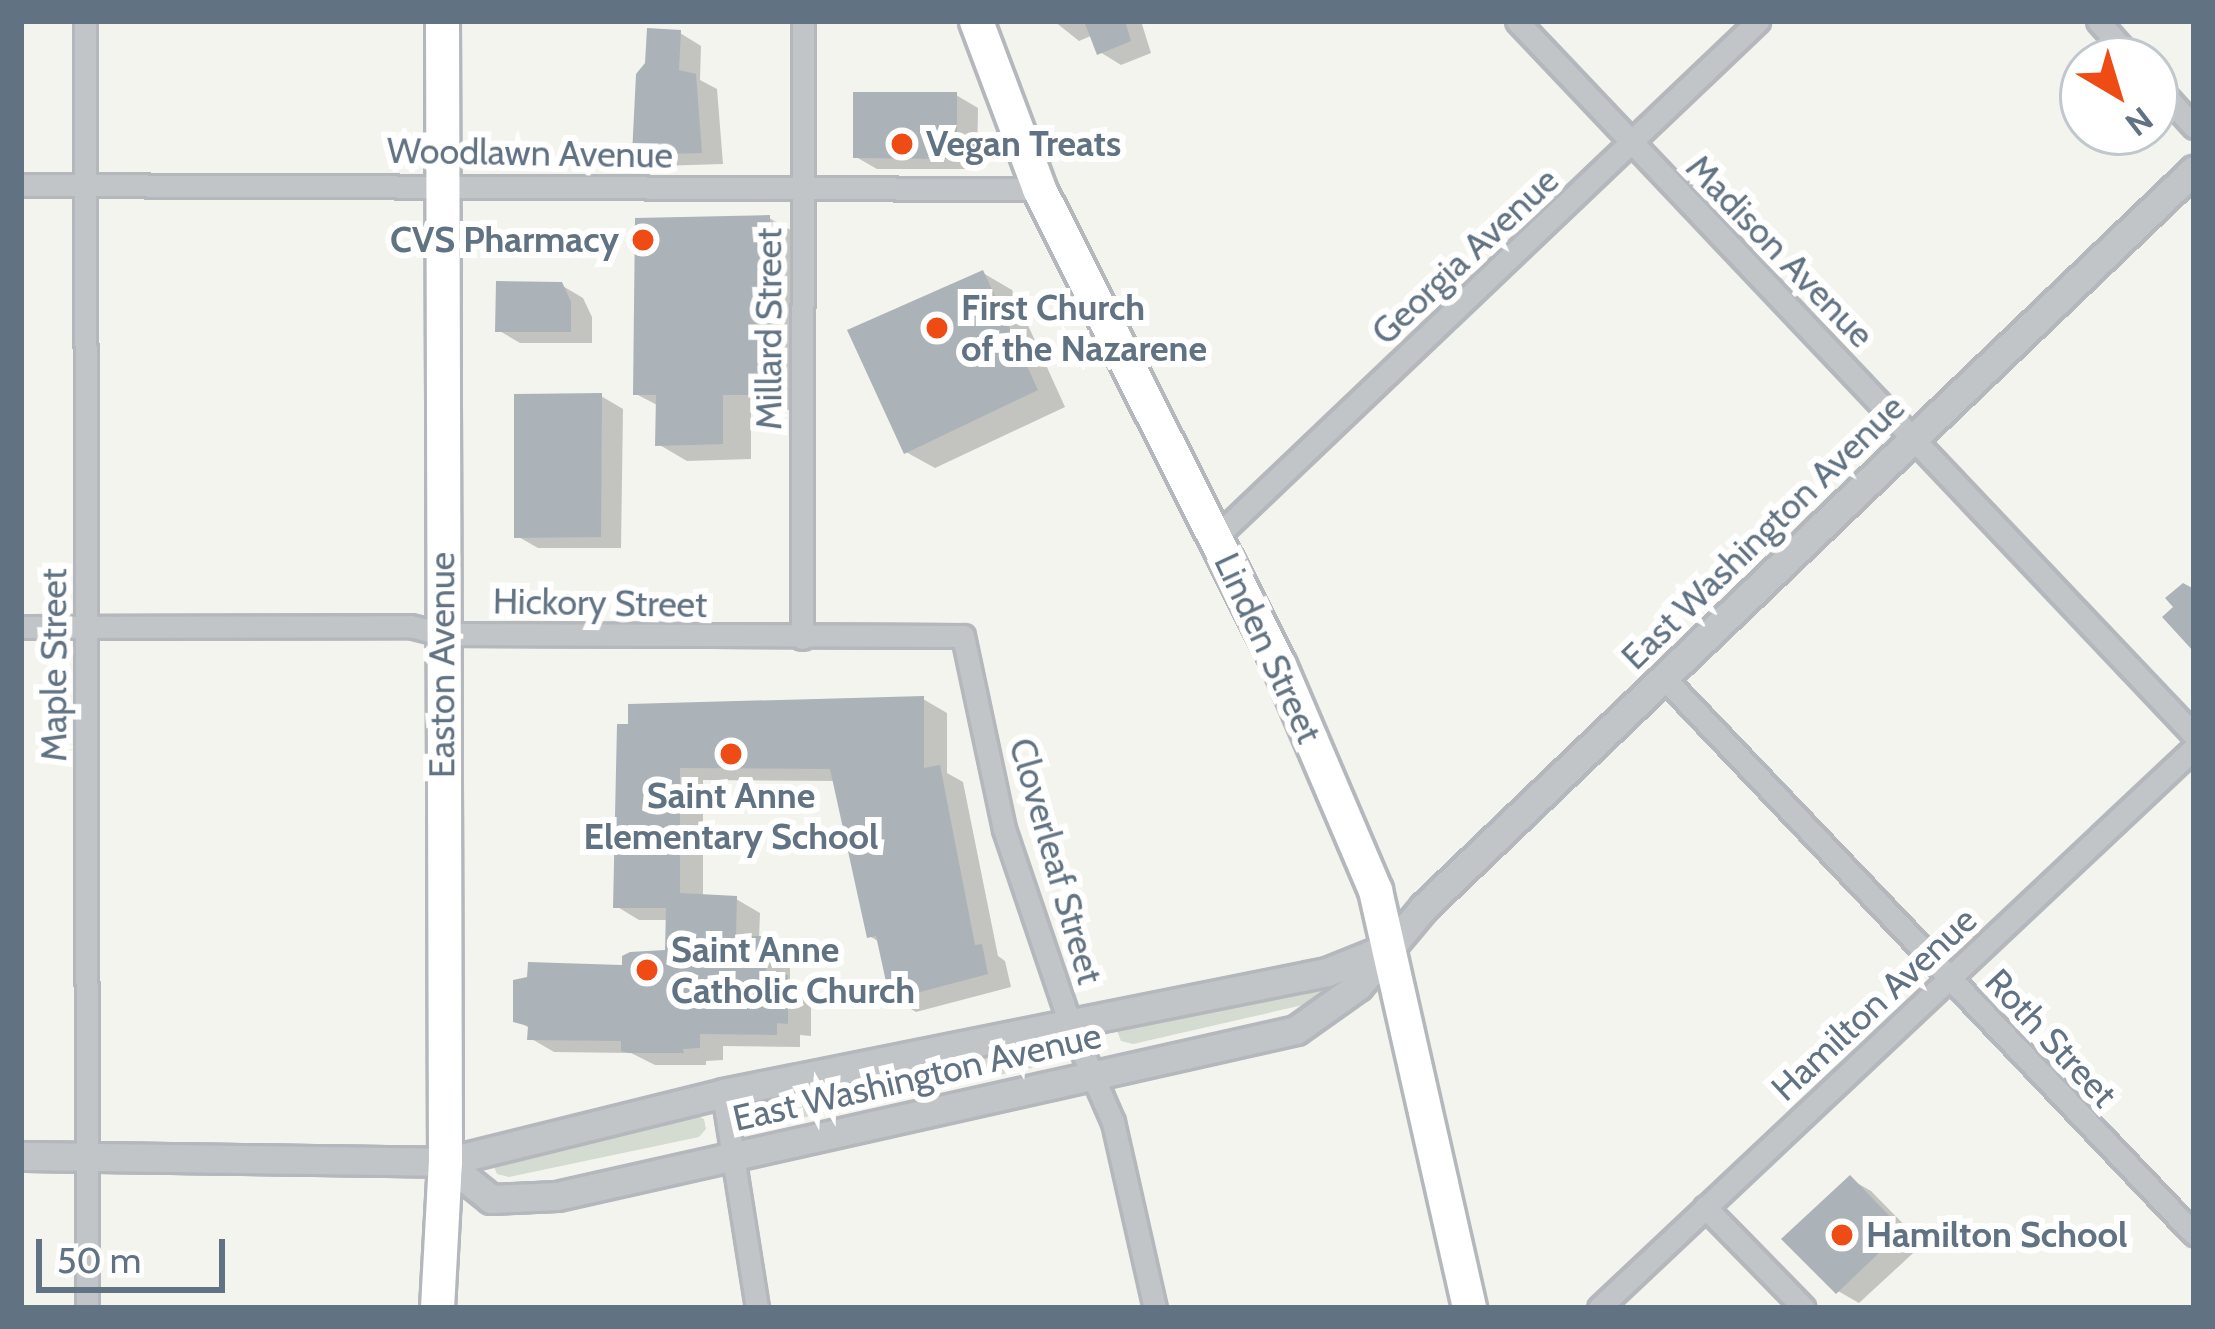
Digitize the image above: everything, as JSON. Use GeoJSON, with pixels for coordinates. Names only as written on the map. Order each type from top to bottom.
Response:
{"type":"FeatureCollection","features":[{"type":"Feature","properties":{"kind":"main road","name":"Easton Avenue"},"geometry":{"type":"LineString","coordinates":[[437,1308],[445,1162],[442,21]]}},
{"type":"Feature","properties":{"kind":"main road","name":"Linden Street"},"geometry":{"type":"LineString","coordinates":[[976,21],[1039,189],[1215,538],[1342,806],[1375,890],[1384,949],[1469,1308]]}},
{"type":"Feature","properties":{"kind":"street","name":"Maple Street"},"geometry":{"type":"LineString","coordinates":[[85,21],[87,1308]]}},
{"type":"Feature","properties":{"kind":"street","name":"Millard Street"},"geometry":{"type":"LineString","coordinates":[[802,21],[802,638]]}},
{"type":"Feature","properties":{"kind":"street","name":"Madison Avenue"},"geometry":{"type":"LineString","coordinates":[[1517,21],[2194,735]]}},
{"type":"Feature","properties":{"kind":"street","name":"Georgia Avenue"},"geometry":{"type":"LineString","coordinates":[[1215,538],[1758,21]]}},
{"type":"Feature","properties":{"kind":"street","name":"East Washington Avenue"},"geometry":{"type":"LineString","coordinates":[[445,1162],[491,1199],[557,1196],[1296,1030],[1358,986],[1384,949],[2194,170]]}},
{"type":"Feature","properties":{"kind":"street","name":"Woodlawn Avenue"},"geometry":{"type":"LineString","coordinates":[[21,185],[1039,189]]}},
{"type":"Feature","properties":{"kind":"street","name":"Hickory Street"},"geometry":{"type":"LineString","coordinates":[[21,627],[410,626],[441,634],[963,636]]}},
{"type":"Feature","properties":{"kind":"street","name":"Cloverleaf Street"},"geometry":{"type":"LineString","coordinates":[[963,636],[1004,830],[1090,1075],[1113,1122],[1155,1308]]}},
{"type":"Feature","properties":{"kind":"street","name":"Roth Street"},"geometry":{"type":"LineString","coordinates":[[1663,677],[2194,1234]]}},
{"type":"Feature","properties":{"kind":"street","name":"Hamilton Avenue"},"geometry":{"type":"LineString","coordinates":[[1599,1308],[2194,748]]}},
{"type":"Feature","properties":{"kind":"street","name":"East Washington Avenue"},"geometry":{"type":"LineString","coordinates":[[21,1156],[445,1162],[723,1094],[1327,972],[1384,949]]}},
{"type":"Feature","properties":{"kind":"street"},"geometry":{"type":"LineString","coordinates":[[723,1094],[757,1308]]}},
{"type":"Feature","properties":{"kind":"street"},"geometry":{"type":"LineString","coordinates":[[1705,1207],[1804,1308]]}},
{"type":"Feature","properties":{"kind":"shaded area"},"geometry":{"type":"Polygon","coordinates":[[[1322,979],[1347,980],[1325,1000],[1133,1044],[1121,1041],[1117,1031],[1124,1023],[1322,979]]]}},
{"type":"Feature","properties":{"kind":"shaded area"},"geometry":{"type":"Polygon","coordinates":[[[1043,1041],[1054,1046],[1057,1056],[1050,1064],[777,1123],[767,1117],[765,1106],[773,1095],[1043,1041]]]}},
{"type":"Feature","properties":{"kind":"shaded area"},"geometry":{"type":"Polygon","coordinates":[[[693,1114],[704,1119],[706,1129],[699,1137],[509,1177],[497,1174],[493,1164],[693,1114]]]}},
{"type":"Feature","properties":{"kind":"building"},"geometry":{"type":"Polygon","coordinates":[[[1084,21],[1125,21],[1131,41],[1097,55],[1084,21]]]}},
{"type":"Feature","properties":{"kind":"building"},"geometry":{"type":"Polygon","coordinates":[[[647,28],[681,30],[679,70],[696,74],[702,153],[632,155],[636,74],[645,63],[647,28]]]}},
{"type":"Feature","properties":{"kind":"building"},"geometry":{"type":"Polygon","coordinates":[[[853,92],[957,92],[957,159],[853,158],[853,92]]]}},
{"type":"Feature","properties":{"kind":"building"},"geometry":{"type":"Polygon","coordinates":[[[770,215],[773,395],[723,395],[723,444],[655,446],[656,395],[633,395],[635,218],[770,215]]]}},
{"type":"Feature","properties":{"kind":"building","name":"First Church of the Nazarene"},"geometry":{"type":"Polygon","coordinates":[[[983,270],[1038,390],[904,454],[847,330],[983,270]]]}},
{"type":"Feature","properties":{"kind":"building"},"geometry":{"type":"Polygon","coordinates":[[[496,281],[562,282],[571,302],[571,332],[495,332],[496,281]]]}},
{"type":"Feature","properties":{"kind":"building"},"geometry":{"type":"Polygon","coordinates":[[[602,393],[601,537],[514,538],[514,394],[602,393]]]}},
{"type":"Feature","properties":{"kind":"building"},"geometry":{"type":"Polygon","coordinates":[[[2183,583],[2194,589],[2194,652],[2162,617],[2173,607],[2165,598],[2183,583]]]}},
{"type":"Feature","properties":{"kind":"building"},"geometry":{"type":"Polygon","coordinates":[[[924,696],[924,768],[940,765],[975,945],[982,944],[988,974],[890,1000],[876,936],[867,938],[830,769],[680,768],[680,893],[737,896],[736,936],[767,936],[766,974],[788,975],[788,1024],[777,1023],[777,1035],[700,1034],[700,1048],[683,1049],[684,1053],[629,1053],[621,1051],[621,1041],[527,1040],[528,1026],[513,1022],[513,980],[527,977],[528,962],[622,965],[622,956],[630,952],[665,950],[666,908],[613,908],[617,724],[628,724],[628,704],[924,696]]]}},
{"type":"Feature","properties":{"kind":"building","name":"Hamilton School"},"geometry":{"type":"Polygon","coordinates":[[[1850,1175],[1903,1230],[1836,1294],[1781,1239],[1850,1175]]]}},
{"type":"Feature","properties":{"kind":"place","name":"Vegan Treats"},"geometry":{"type":"Point","coordinates":[902,144]}},
{"type":"Feature","properties":{"kind":"place","name":"CVS Pharmacy"},"geometry":{"type":"Point","coordinates":[643,240]}},
{"type":"Feature","properties":{"kind":"place","name":"First Church of the Nazarene"},"geometry":{"type":"Point","coordinates":[937,328]}},
{"type":"Feature","properties":{"kind":"place","name":"Saint Anne Elementary School"},"geometry":{"type":"Point","coordinates":[731,754]}},
{"type":"Feature","properties":{"kind":"place","name":"Saint Anne Catholic Church"},"geometry":{"type":"Point","coordinates":[647,970]}},
{"type":"Feature","properties":{"kind":"place","name":"Hamilton School"},"geometry":{"type":"Point","coordinates":[1842,1235]}}]}
